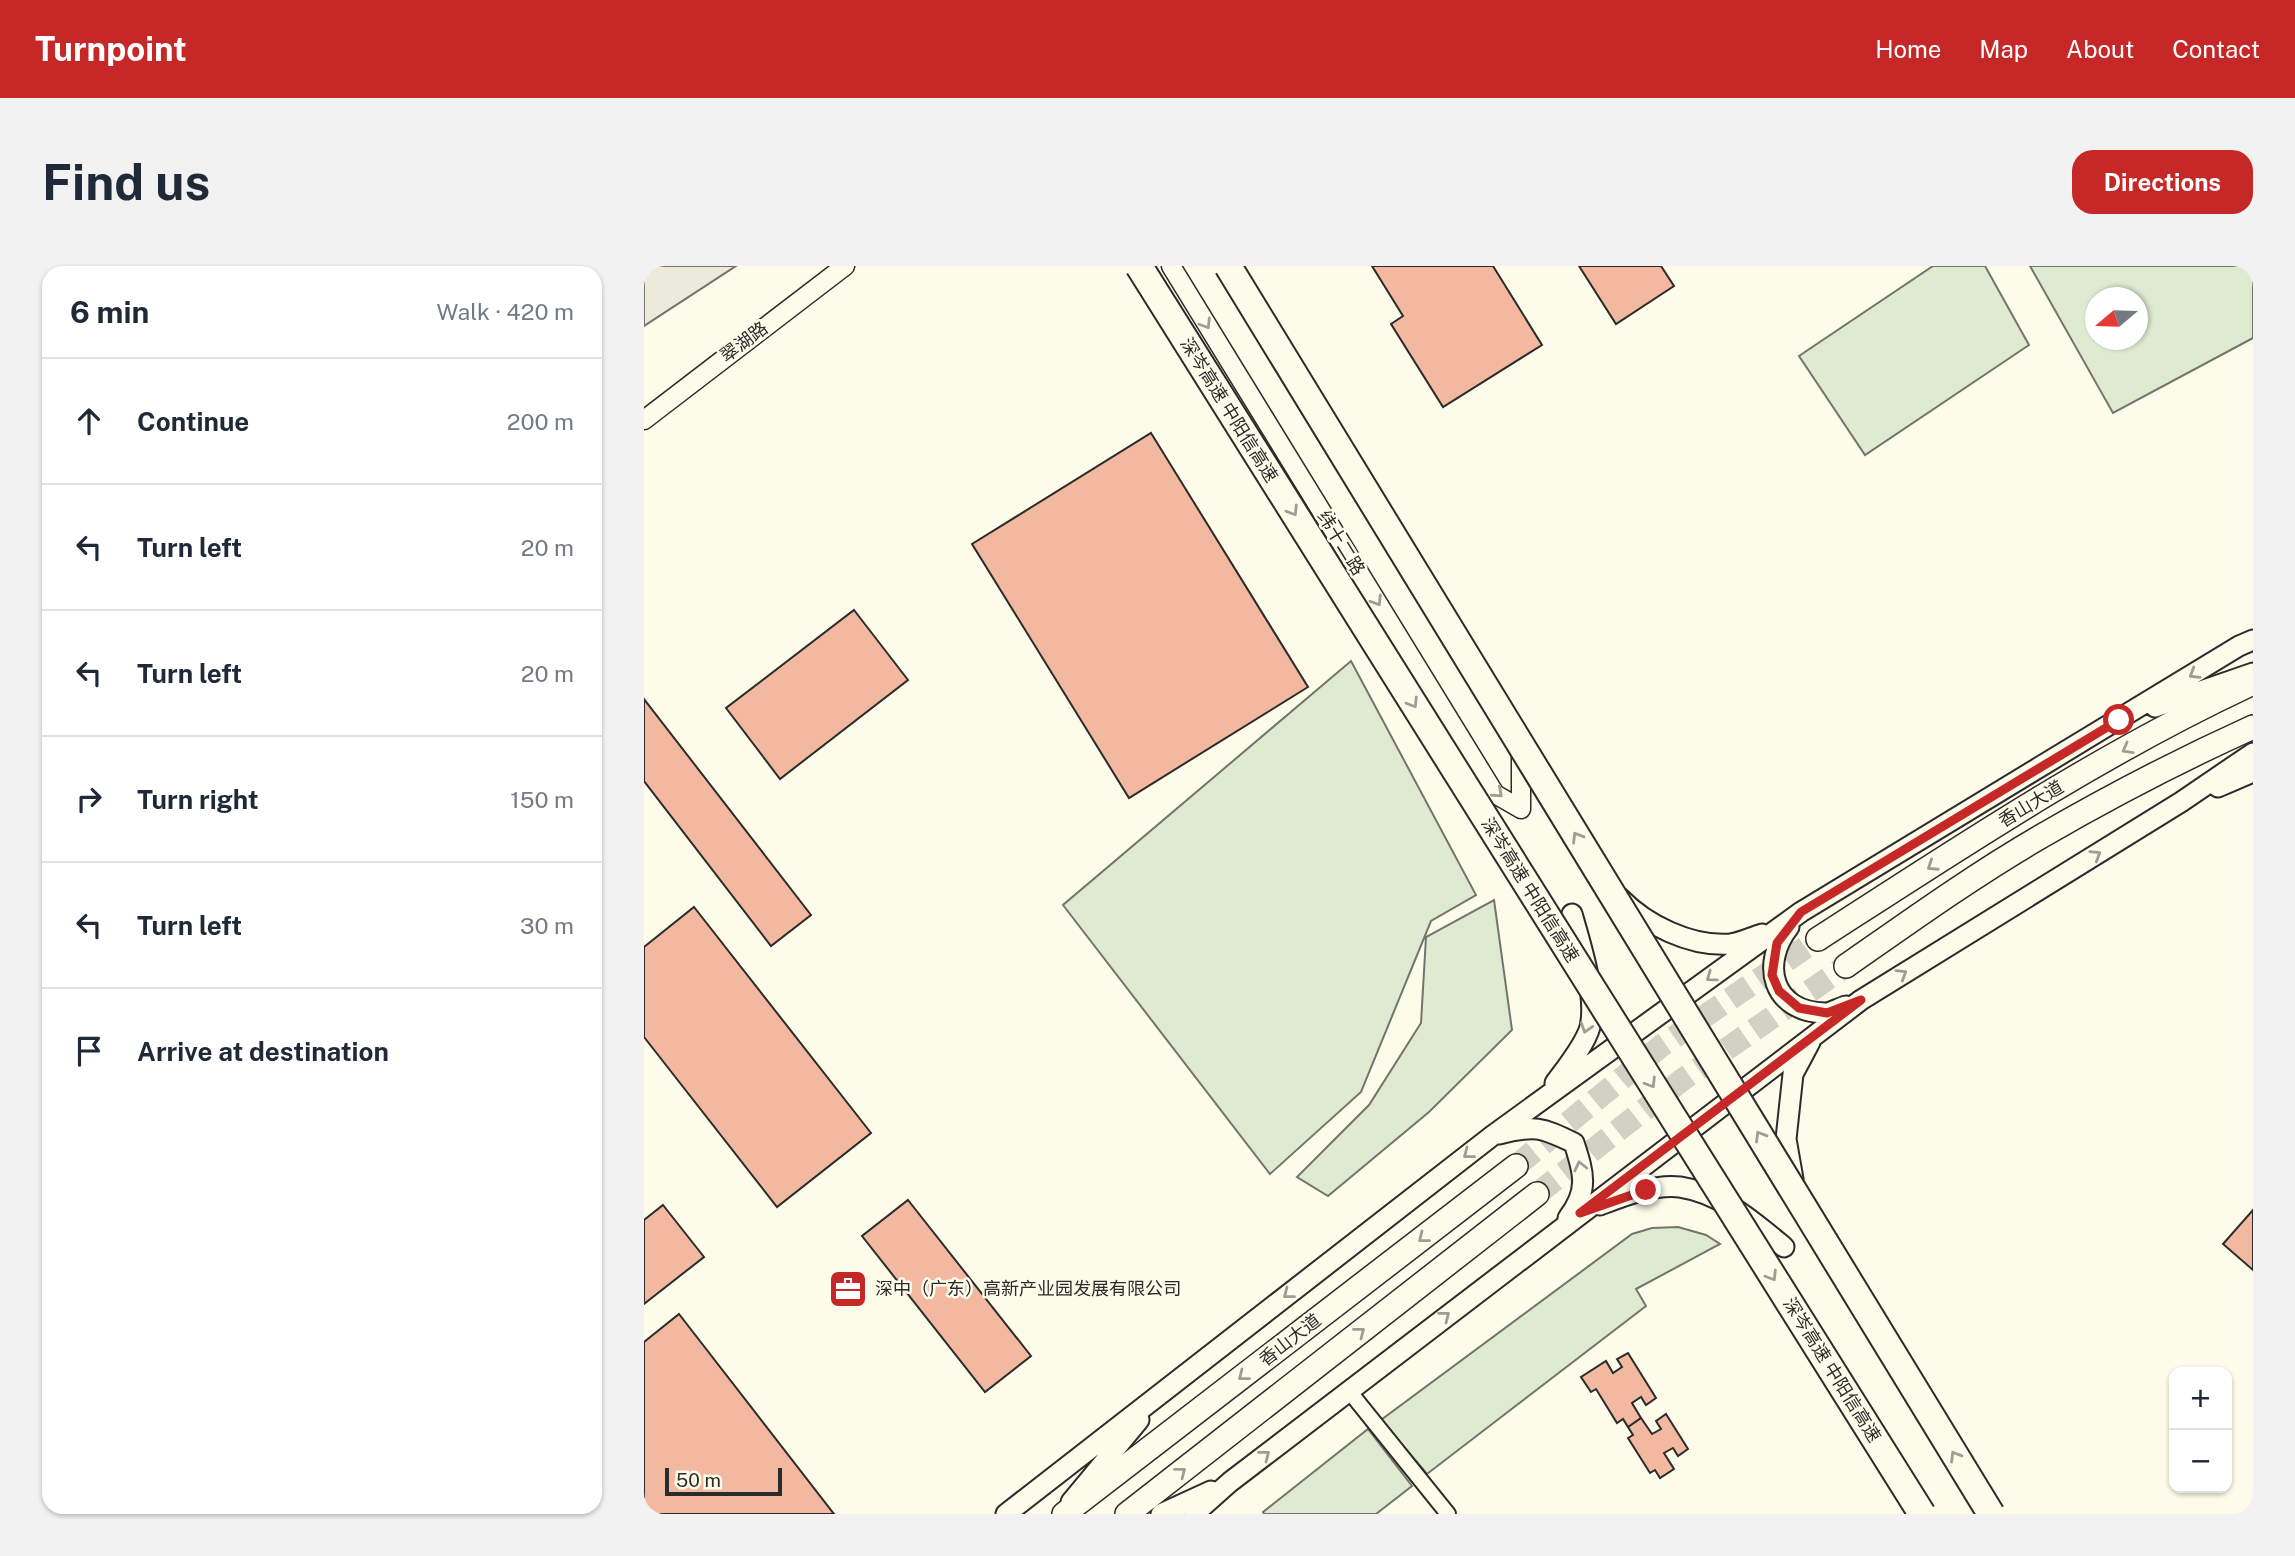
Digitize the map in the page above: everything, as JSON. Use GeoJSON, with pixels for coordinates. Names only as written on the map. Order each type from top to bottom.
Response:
{"type":"FeatureCollection","features":[{"type":"Feature","properties":{"kind":"highway","name":"深岑高速 中阳信高速"},"geometry":{"type":"LineString","coordinates":[[1139,266],[1922,1514]]}},
{"type":"Feature","properties":{"kind":"highway"},"geometry":{"type":"LineString","coordinates":[[1228,266],[1991,1514]]}},
{"type":"Feature","properties":{"kind":"highway","name":"香山大道"},"geometry":{"type":"LineString","coordinates":[[1818,939],[2041,796],[2220,698],[2253,683]]}},
{"type":"Feature","properties":{"kind":"highway","name":"香山大道"},"geometry":{"type":"LineString","coordinates":[[1846,967],[2039,837],[2183,759],[2253,727]]}},
{"type":"Feature","properties":{"kind":"highway","name":"香山大道"},"geometry":{"type":"LineString","coordinates":[[1062,1514],[1516,1166]]}},
{"type":"Feature","properties":{"kind":"highway","name":"香山大道"},"geometry":{"type":"LineString","coordinates":[[1127,1514],[1537,1194]]}},
{"type":"Feature","properties":{"kind":"main road"},"geometry":{"type":"LineString","coordinates":[[1006,1514],[1492,1136],[1801,912],[2253,640]]}},
{"type":"Feature","properties":{"kind":"main road"},"geometry":{"type":"LineString","coordinates":[[2119,720],[2253,673]]}},
{"type":"Feature","properties":{"kind":"main road"},"geometry":{"type":"LineString","coordinates":[[1194,1514],[1230,1482],[1861,1000],[2181,802],[2253,752]]}},
{"type":"Feature","properties":{"kind":"main road"},"geometry":{"type":"LineString","coordinates":[[2181,802],[2253,772]]}},
{"type":"Feature","properties":{"kind":"main road"},"geometry":{"type":"LineString","coordinates":[[1594,872],[1630,908],[1657,926],[1699,941],[1730,944],[1776,930]]}},
{"type":"Feature","properties":{"kind":"main road"},"geometry":{"type":"LineString","coordinates":[[1801,912],[1777,943],[1772,975],[1779,991],[1799,1008],[1827,1013],[1861,1000]]}},
{"type":"Feature","properties":{"kind":"main road"},"geometry":{"type":"LineString","coordinates":[[1544,1098],[1572,1060],[1590,1027],[1586,962],[1572,914]]}},
{"type":"Feature","properties":{"kind":"main road"},"geometry":{"type":"LineString","coordinates":[[1793,1179],[1786,1139],[1793,1074],[1814,1035]]}},
{"type":"Feature","properties":{"kind":"main road"},"geometry":{"type":"LineString","coordinates":[[1492,1136],[1524,1128],[1545,1129],[1574,1143],[1584,1172],[1580,1202],[1561,1227]]}},
{"type":"Feature","properties":{"kind":"main road"},"geometry":{"type":"LineString","coordinates":[[1580,1213],[1646,1190],[1679,1187],[1700,1192],[1742,1212],[1784,1247]]}},
{"type":"Feature","properties":{"kind":"main road"},"geometry":{"type":"LineString","coordinates":[[1062,1514],[1165,1390]]}},
{"type":"Feature","properties":{"kind":"main road"},"geometry":{"type":"LineString","coordinates":[[1161,1514],[1230,1482]]}},
{"type":"Feature","properties":{"kind":"street","name":"翠湖路"},"geometry":{"type":"LineString","coordinates":[[644,419],[845,266]]}},
{"type":"Feature","properties":{"kind":"street","name":"纬十二路"},"geometry":{"type":"LineString","coordinates":[[1171,266],[1495,794],[1521,809],[1521,753],[1218,266]]}},
{"type":"Feature","properties":{"kind":"street"},"geometry":{"type":"LineString","coordinates":[[1349,1391],[1448,1514]]}},
{"type":"Feature","properties":{"kind":"green space"},"geometry":{"type":"Polygon","coordinates":[[[1933,266],[1985,266],[2029,345],[1865,455],[1799,356],[1933,266]]]}},
{"type":"Feature","properties":{"kind":"green space"},"geometry":{"type":"Polygon","coordinates":[[[2030,266],[2253,266],[2253,338],[2113,413],[2030,266]]]}},
{"type":"Feature","properties":{"kind":"green space"},"geometry":{"type":"Polygon","coordinates":[[[1351,661],[1476,895],[1431,921],[1361,1092],[1270,1174],[1063,905],[1351,661]]]}},
{"type":"Feature","properties":{"kind":"green space"},"geometry":{"type":"Polygon","coordinates":[[[1494,900],[1512,1030],[1429,1112],[1328,1196],[1297,1177],[1369,1105],[1421,1023],[1426,937],[1494,900]]]}},
{"type":"Feature","properties":{"kind":"green space"},"geometry":{"type":"Polygon","coordinates":[[[1678,1227],[1706,1235],[1720,1244],[1636,1289],[1646,1306],[1427,1474],[1381,1420],[1632,1234],[1652,1228],[1678,1227]]]}},
{"type":"Feature","properties":{"kind":"green space"},"geometry":{"type":"Polygon","coordinates":[[[1368,1429],[1412,1486],[1376,1514],[1264,1514],[1263,1512],[1368,1429]]]}},
{"type":"Feature","properties":{"kind":"shaded area"},"geometry":{"type":"Polygon","coordinates":[[[644,266],[736,266],[644,326],[644,266]]]}},
{"type":"Feature","properties":{"kind":"building"},"geometry":{"type":"Polygon","coordinates":[[[1372,266],[1493,266],[1542,345],[1443,407],[1391,324],[1403,316],[1372,266]]]}},
{"type":"Feature","properties":{"kind":"building"},"geometry":{"type":"Polygon","coordinates":[[[1579,266],[1661,266],[1674,286],[1616,324],[1579,266]]]}},
{"type":"Feature","properties":{"kind":"building"},"geometry":{"type":"Polygon","coordinates":[[[1151,433],[1308,687],[1129,798],[972,544],[1151,433]]]}},
{"type":"Feature","properties":{"kind":"building"},"geometry":{"type":"Polygon","coordinates":[[[854,610],[908,680],[780,779],[726,708],[854,610]]]}},
{"type":"Feature","properties":{"kind":"building"},"geometry":{"type":"Polygon","coordinates":[[[644,699],[811,915],[771,946],[644,781],[644,699]]]}},
{"type":"Feature","properties":{"kind":"building"},"geometry":{"type":"Polygon","coordinates":[[[694,907],[871,1133],[777,1207],[644,1037],[644,947],[694,907]]]}},
{"type":"Feature","properties":{"kind":"building"},"geometry":{"type":"Polygon","coordinates":[[[908,1200],[1031,1356],[985,1392],[862,1236],[908,1200]]]}},
{"type":"Feature","properties":{"kind":"building"},"geometry":{"type":"Polygon","coordinates":[[[663,1205],[704,1257],[644,1304],[644,1220],[663,1205]]]}},
{"type":"Feature","properties":{"kind":"building"},"geometry":{"type":"Polygon","coordinates":[[[2253,1210],[2253,1270],[2223,1244],[2253,1210]]]}},
{"type":"Feature","properties":{"kind":"building"},"geometry":{"type":"Polygon","coordinates":[[[679,1314],[834,1514],[644,1514],[644,1342],[679,1314]]]}},
{"type":"Feature","properties":{"kind":"building"},"geometry":{"type":"Polygon","coordinates":[[[1628,1353],[1656,1398],[1646,1405],[1641,1397],[1632,1403],[1641,1418],[1628,1427],[1623,1419],[1617,1423],[1596,1389],[1591,1392],[1581,1377],[1606,1361],[1613,1373],[1622,1367],[1617,1359],[1628,1353]]]}},
{"type":"Feature","properties":{"kind":"building"},"geometry":{"type":"Polygon","coordinates":[[[1666,1414],[1688,1449],[1678,1456],[1673,1448],[1664,1453],[1674,1469],[1660,1478],[1655,1470],[1650,1473],[1628,1438],[1633,1435],[1628,1427],[1641,1418],[1652,1434],[1661,1429],[1656,1421],[1666,1414]]]}},
{"type":"Feature","properties":{"kind":"tunnel"},"geometry":{"type":"LineString","coordinates":[[1516,1166],[1661,1046],[1818,939]]}},
{"type":"Feature","properties":{"kind":"tunnel"},"geometry":{"type":"LineString","coordinates":[[1537,1194],[1682,1080],[1846,966]]}},
{"type":"Feature","properties":{"kind":"place","name":"深中（广东）高新产业园发展有限公司"},"geometry":{"type":"Point","coordinates":[848,1289]}},
{"type":"Feature","properties":{"kind":"route"},"geometry":{"type":"LineString","coordinates":[[1646,1190],[1580,1213],[1861,1000],[1827,1013],[1799,1008],[1779,991],[1772,975],[1777,943],[1801,912],[2119,720]]}}]}
